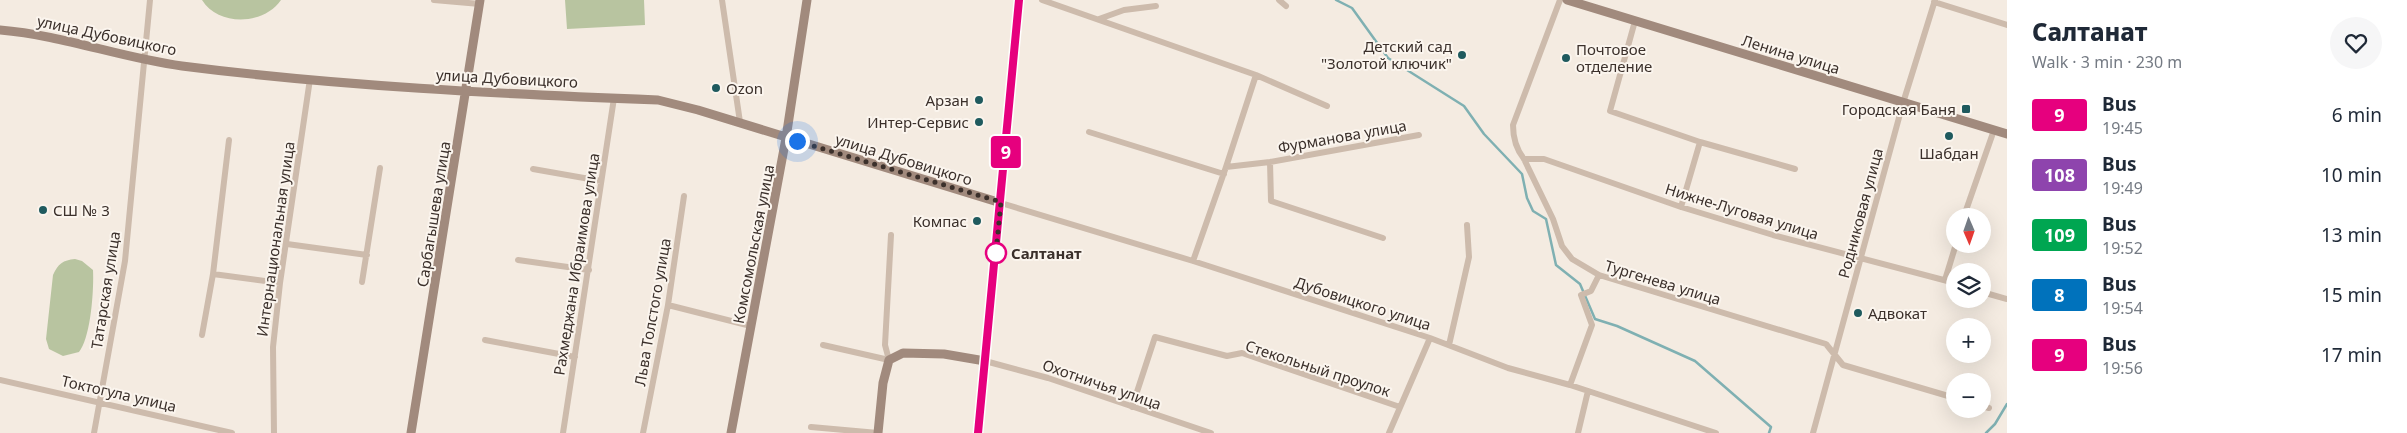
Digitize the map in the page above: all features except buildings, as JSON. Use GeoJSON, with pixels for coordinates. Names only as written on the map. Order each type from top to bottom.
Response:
{"type":"FeatureCollection","features":[{"type":"Feature","properties":{"kind":"street","name":"Татарская улица"},"geometry":{"type":"LineString","coordinates":[[94,433],[125,261],[150,0]]}},
{"type":"Feature","properties":{"kind":"street"},"geometry":{"type":"LineString","coordinates":[[434,0],[480,2]]}},
{"type":"Feature","properties":{"kind":"street"},"geometry":{"type":"LineString","coordinates":[[722,0],[740,122]]}},
{"type":"Feature","properties":{"kind":"street","name":"Комсомольская улица"},"geometry":{"type":"LineString","coordinates":[[731,433],[786,138],[807,0]]}},
{"type":"Feature","properties":{"kind":"street"},"geometry":{"type":"LineString","coordinates":[[978,433],[1019,0]]}},
{"type":"Feature","properties":{"kind":"street"},"geometry":{"type":"LineString","coordinates":[[1042,0],[1256,75],[1327,106]]}},
{"type":"Feature","properties":{"kind":"street"},"geometry":{"type":"LineString","coordinates":[[1280,0],[1286,6]]}},
{"type":"Feature","properties":{"kind":"street","name":"Тургенева улица"},"geometry":{"type":"LineString","coordinates":[[1560,0],[1513,125],[1513,135],[1516,145],[1553,219],[1562,246],[1572,260],[1599,276],[1826,344],[1843,365],[1946,395]]}},
{"type":"Feature","properties":{"kind":"street","name":"Ленина улица"},"geometry":{"type":"LineString","coordinates":[[1567,0],[2007,134]]}},
{"type":"Feature","properties":{"kind":"street"},"geometry":{"type":"LineString","coordinates":[[1935,1],[2007,25]]}},
{"type":"Feature","properties":{"kind":"street","name":"Родниковая улица"},"geometry":{"type":"LineString","coordinates":[[1813,433],[1903,103],[1935,1]]}},
{"type":"Feature","properties":{"kind":"street","name":"Сарбагышева улица"},"geometry":{"type":"LineString","coordinates":[[411,433],[480,2]]}},
{"type":"Feature","properties":{"kind":"street"},"geometry":{"type":"LineString","coordinates":[[1095,19],[1104,19],[1124,10],[1156,6]]}},
{"type":"Feature","properties":{"kind":"street"},"geometry":{"type":"LineString","coordinates":[[1635,21],[1610,111],[1700,142],[1795,169]]}},
{"type":"Feature","properties":{"kind":"street","name":"улица Дубовицкого"},"geometry":{"type":"LineString","coordinates":[[0,30],[24,32],[144,60],[310,79],[658,100],[740,122],[786,138],[1001,202]]}},
{"type":"Feature","properties":{"kind":"street"},"geometry":{"type":"LineString","coordinates":[[1192,261],[1225,171],[1256,75]]}},
{"type":"Feature","properties":{"kind":"street","name":"Интернациональная улица"},"geometry":{"type":"LineString","coordinates":[[274,433],[273,347],[280,283],[310,79]]}},
{"type":"Feature","properties":{"kind":"street","name":"Рахмеджана Ибраимова улица"},"geometry":{"type":"LineString","coordinates":[[563,433],[614,98]]}},
{"type":"Feature","properties":{"kind":"street"},"geometry":{"type":"LineString","coordinates":[[1967,208],[1994,130]]}},
{"type":"Feature","properties":{"kind":"street","name":"Фурманова улица"},"geometry":{"type":"LineString","coordinates":[[1089,132],[1225,171],[1419,135]]}},
{"type":"Feature","properties":{"kind":"street"},"geometry":{"type":"LineString","coordinates":[[202,335],[213,274],[229,140]]}},
{"type":"Feature","properties":{"kind":"street"},"geometry":{"type":"LineString","coordinates":[[1681,207],[1700,142]]}},
{"type":"Feature","properties":{"kind":"street","name":"Нижне-Луговая улица"},"geometry":{"type":"LineString","coordinates":[[1524,159],[1544,159],[1681,207],[1773,235],[1945,280]]}},
{"type":"Feature","properties":{"kind":"street","name":"Фурманова улица"},"geometry":{"type":"LineString","coordinates":[[1270,162],[1271,201],[1383,238]]}},
{"type":"Feature","properties":{"kind":"street"},"geometry":{"type":"LineString","coordinates":[[362,282],[380,168]]}},
{"type":"Feature","properties":{"kind":"street"},"geometry":{"type":"LineString","coordinates":[[533,170],[601,181]]}},
{"type":"Feature","properties":{"kind":"street","name":"Льва Толстого улица"},"geometry":{"type":"LineString","coordinates":[[643,433],[668,305],[684,196]]}},
{"type":"Feature","properties":{"kind":"street","name":"Дубовицкого улица"},"geometry":{"type":"LineString","coordinates":[[1001,202],[1192,261],[1430,338],[1508,368],[1570,385],[1716,433]]}},
{"type":"Feature","properties":{"kind":"street"},"geometry":{"type":"LineString","coordinates":[[1449,345],[1469,257],[1467,224]]}},
{"type":"Feature","properties":{"kind":"street"},"geometry":{"type":"LineString","coordinates":[[811,427],[878,433],[884,383],[889,360],[885,345],[891,234]]}},
{"type":"Feature","properties":{"kind":"street"},"geometry":{"type":"LineString","coordinates":[[287,244],[367,255]]}},
{"type":"Feature","properties":{"kind":"street"},"geometry":{"type":"LineString","coordinates":[[1945,280],[1953,253]]}},
{"type":"Feature","properties":{"kind":"street"},"geometry":{"type":"LineString","coordinates":[[518,260],[589,270]]}},
{"type":"Feature","properties":{"kind":"street"},"geometry":{"type":"LineString","coordinates":[[213,274],[280,283]]}},
{"type":"Feature","properties":{"kind":"street"},"geometry":{"type":"LineString","coordinates":[[1570,385],[1592,325],[1581,296],[1591,291],[1599,276]]}},
{"type":"Feature","properties":{"kind":"street"},"geometry":{"type":"LineString","coordinates":[[1991,295],[2007,299]]}},
{"type":"Feature","properties":{"kind":"street"},"geometry":{"type":"LineString","coordinates":[[668,305],[751,326]]}},
{"type":"Feature","properties":{"kind":"street","name":"Стекольный проулок"},"geometry":{"type":"LineString","coordinates":[[1132,407],[1155,337],[1227,356],[1242,353],[1400,407]]}},
{"type":"Feature","properties":{"kind":"street"},"geometry":{"type":"LineString","coordinates":[[1389,433],[1430,338]]}},
{"type":"Feature","properties":{"kind":"street"},"geometry":{"type":"LineString","coordinates":[[485,340],[575,357]]}},
{"type":"Feature","properties":{"kind":"street"},"geometry":{"type":"LineString","coordinates":[[823,345],[889,360],[903,353],[944,354],[985,361]]}},
{"type":"Feature","properties":{"kind":"street","name":"Охотничья улица"},"geometry":{"type":"LineString","coordinates":[[985,361],[1048,378],[1211,433]]}},
{"type":"Feature","properties":{"kind":"street","name":"Токтогула улица"},"geometry":{"type":"LineString","coordinates":[[0,380],[99,401],[232,433]]}},
{"type":"Feature","properties":{"kind":"street"},"geometry":{"type":"LineString","coordinates":[[1578,433],[1588,391]]}},
{"type":"Feature","properties":{"kind":"green space"},"geometry":{"type":"Polygon","coordinates":[[[202,0],[281,0],[264,14],[241,20],[219,15],[202,0]]]}},
{"type":"Feature","properties":{"kind":"green space"},"geometry":{"type":"Polygon","coordinates":[[[565,0],[644,0],[645,25],[567,29],[565,0]]]}},
{"type":"Feature","properties":{"kind":"green space"},"geometry":{"type":"Polygon","coordinates":[[[75,259],[82,261],[93,270],[91,312],[86,336],[79,352],[63,356],[49,349],[46,339],[53,275],[61,263],[75,259]]]}},
{"type":"Feature","properties":{"kind":"waterway"},"geometry":{"type":"LineString","coordinates":[[1336,0],[1352,8],[1388,58],[1464,106],[1484,134],[1522,174],[1527,198],[1533,211],[1546,219],[1556,265],[1580,284],[1595,319],[1617,326],[1695,361],[1771,427],[1769,433]]}},
{"type":"Feature","properties":{"kind":"waterway"},"geometry":{"type":"LineString","coordinates":[[1986,433],[1995,424],[2007,404]]}},
{"type":"Feature","properties":{"kind":"bus line","name":"9"},"geometry":{"type":"LineString","coordinates":[[978,433],[1019,0]]}},
{"type":"Feature","properties":{"kind":"place","name":"Детский сад \"Золотой ключик\""},"geometry":{"type":"Point","coordinates":[1462,55]}},
{"type":"Feature","properties":{"kind":"place","name":"Почтовое отделение"},"geometry":{"type":"Point","coordinates":[1566,58]}},
{"type":"Feature","properties":{"kind":"place","name":"Ozon"},"geometry":{"type":"Point","coordinates":[716,88]}},
{"type":"Feature","properties":{"kind":"place","name":"Арзан"},"geometry":{"type":"Point","coordinates":[979,100]}},
{"type":"Feature","properties":{"kind":"place","name":"Городская Баня"},"geometry":{"type":"Point","coordinates":[1966,109]}},
{"type":"Feature","properties":{"kind":"place","name":"Интер-Сервис"},"geometry":{"type":"Point","coordinates":[979,122]}},
{"type":"Feature","properties":{"kind":"place","name":"Шабдан"},"geometry":{"type":"Point","coordinates":[1949,136]}},
{"type":"Feature","properties":{"kind":"place","name":"СШ № 3"},"geometry":{"type":"Point","coordinates":[43,210]}},
{"type":"Feature","properties":{"kind":"place","name":"Компас"},"geometry":{"type":"Point","coordinates":[977,221]}},
{"type":"Feature","properties":{"kind":"place","name":"Салтанат"},"geometry":{"type":"Point","coordinates":[996,253]}},
{"type":"Feature","properties":{"kind":"place","name":"Адвокат"},"geometry":{"type":"Point","coordinates":[1858,313]}},
{"type":"Feature","properties":{"kind":"route"},"geometry":{"type":"LineString","coordinates":[[797,141],[1001,202],[995,262],[996,253]]}}]}
